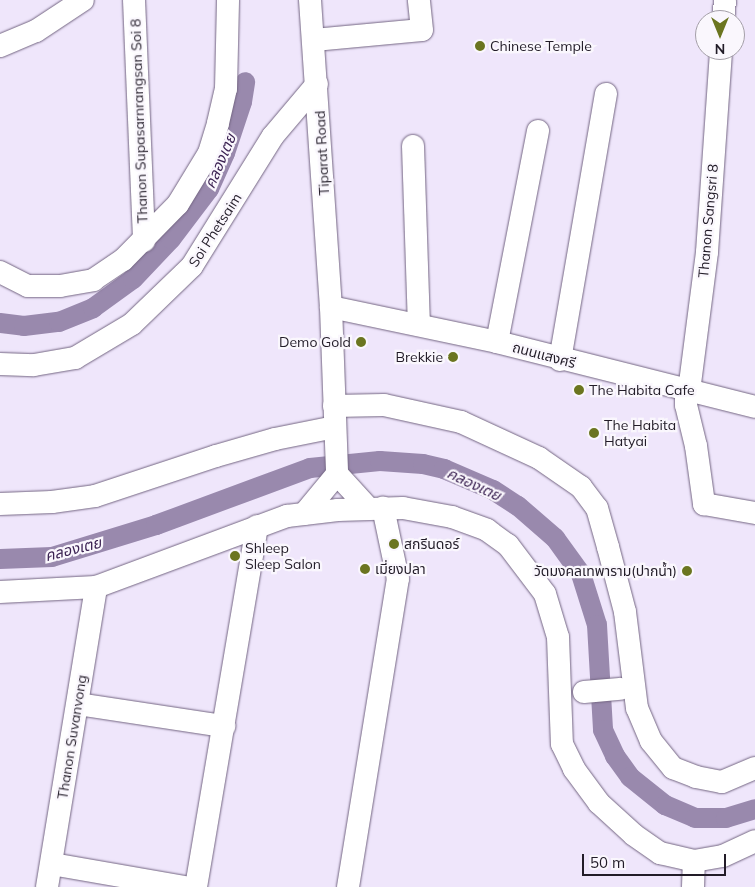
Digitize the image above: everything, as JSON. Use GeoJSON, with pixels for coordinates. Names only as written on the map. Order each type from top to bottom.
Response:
{"type":"FeatureCollection","features":[{"type":"Feature","properties":{"kind":"street"},"geometry":{"type":"LineString","coordinates":[[0,46],[36,32],[83,0]]}},
{"type":"Feature","properties":{"kind":"street","name":"Thanon Supasarnrangsan Soi 8"},"geometry":{"type":"LineString","coordinates":[[134,0],[144,241]]}},
{"type":"Feature","properties":{"kind":"street"},"geometry":{"type":"LineString","coordinates":[[0,272],[28,286],[77,284],[107,272],[144,241],[178,204],[209,153],[226,89],[228,0]]}},
{"type":"Feature","properties":{"kind":"street","name":"Tiparat Road"},"geometry":{"type":"LineString","coordinates":[[310,0],[331,307],[337,474]]}},
{"type":"Feature","properties":{"kind":"street"},"geometry":{"type":"LineString","coordinates":[[314,40],[422,30],[419,0]]}},
{"type":"Feature","properties":{"kind":"street","name":"Thanon Sangsri 8"},"geometry":{"type":"LineString","coordinates":[[720,60],[707,252],[686,405],[696,446],[704,504],[755,513]]}},
{"type":"Feature","properties":{"kind":"street","name":"Soi Phetsaim"},"geometry":{"type":"LineString","coordinates":[[0,364],[44,365],[75,358],[132,324],[192,266],[273,136],[317,84]]}},
{"type":"Feature","properties":{"kind":"street"},"geometry":{"type":"LineString","coordinates":[[560,360],[606,94]]}},
{"type":"Feature","properties":{"kind":"street"},"geometry":{"type":"LineString","coordinates":[[497,342],[538,131]]}},
{"type":"Feature","properties":{"kind":"street"},"geometry":{"type":"LineString","coordinates":[[413,146],[419,325]]}},
{"type":"Feature","properties":{"kind":"street","name":"ถนนเเสงศรี"},"geometry":{"type":"LineString","coordinates":[[331,307],[497,342],[560,360],[755,407]]}},
{"type":"Feature","properties":{"kind":"street"},"geometry":{"type":"LineString","coordinates":[[0,504],[52,502],[95,496],[216,456],[335,424],[384,406],[461,422],[539,458],[582,486],[597,508],[625,612],[637,708],[651,741],[673,768],[722,782],[755,768]]}},
{"type":"Feature","properties":{"kind":"street"},"geometry":{"type":"LineString","coordinates":[[304,514],[337,474],[376,509],[398,579],[348,887]]}},
{"type":"Feature","properties":{"kind":"street"},"geometry":{"type":"LineString","coordinates":[[0,592],[96,587],[257,526],[304,514],[376,509],[425,511],[477,526],[497,536],[518,554],[545,594],[555,623],[561,694],[560,734],[574,769],[599,803],[634,835],[660,852],[694,860],[723,856],[755,841]]}},
{"type":"Feature","properties":{"kind":"street"},"geometry":{"type":"LineString","coordinates":[[196,887],[257,526]]}},
{"type":"Feature","properties":{"kind":"street","name":"Thanon Suvanvong"},"geometry":{"type":"LineString","coordinates":[[47,887],[96,587]]}},
{"type":"Feature","properties":{"kind":"street"},"geometry":{"type":"LineString","coordinates":[[584,692],[620,689]]}},
{"type":"Feature","properties":{"kind":"street"},"geometry":{"type":"LineString","coordinates":[[78,704],[224,726]]}},
{"type":"Feature","properties":{"kind":"street"},"geometry":{"type":"LineString","coordinates":[[693,887],[694,860]]}},
{"type":"Feature","properties":{"kind":"street"},"geometry":{"type":"LineString","coordinates":[[52,864],[184,887]]}},
{"type":"Feature","properties":{"kind":"waterway","name":"คลองเตย"},"geometry":{"type":"LineString","coordinates":[[0,323],[24,326],[59,322],[93,308],[133,279],[171,239],[209,189],[225,153],[242,102],[245,82]]}},
{"type":"Feature","properties":{"kind":"waterway","name":"คลองเตย"},"geometry":{"type":"LineString","coordinates":[[0,559],[52,557],[156,525],[310,468],[380,461],[423,464],[444,469],[493,490],[518,506],[555,538],[581,574],[597,625],[603,730],[615,756],[630,777],[665,805],[695,818],[726,818],[755,809]]}},
{"type":"Feature","properties":{"kind":"place","name":"Chinese Temple"},"geometry":{"type":"Point","coordinates":[480,46]}},
{"type":"Feature","properties":{"kind":"place","name":"Demo Gold"},"geometry":{"type":"Point","coordinates":[361,342]}},
{"type":"Feature","properties":{"kind":"place","name":"Brekkie"},"geometry":{"type":"Point","coordinates":[453,357]}},
{"type":"Feature","properties":{"kind":"place","name":"The Habita Cafe"},"geometry":{"type":"Point","coordinates":[579,390]}},
{"type":"Feature","properties":{"kind":"place","name":"The Habita Hatyai"},"geometry":{"type":"Point","coordinates":[594,433]}},
{"type":"Feature","properties":{"kind":"place","name":"สกรีนดอร์"},"geometry":{"type":"Point","coordinates":[394,544]}},
{"type":"Feature","properties":{"kind":"place","name":"Shleep Sleep Salon"},"geometry":{"type":"Point","coordinates":[235,556]}},
{"type":"Feature","properties":{"kind":"place","name":"เมี่ยงปลา"},"geometry":{"type":"Point","coordinates":[365,569]}},
{"type":"Feature","properties":{"kind":"place","name":"วัดมงคลเทพาราม(ปากน้ำ)"},"geometry":{"type":"Point","coordinates":[687,571]}}]}
